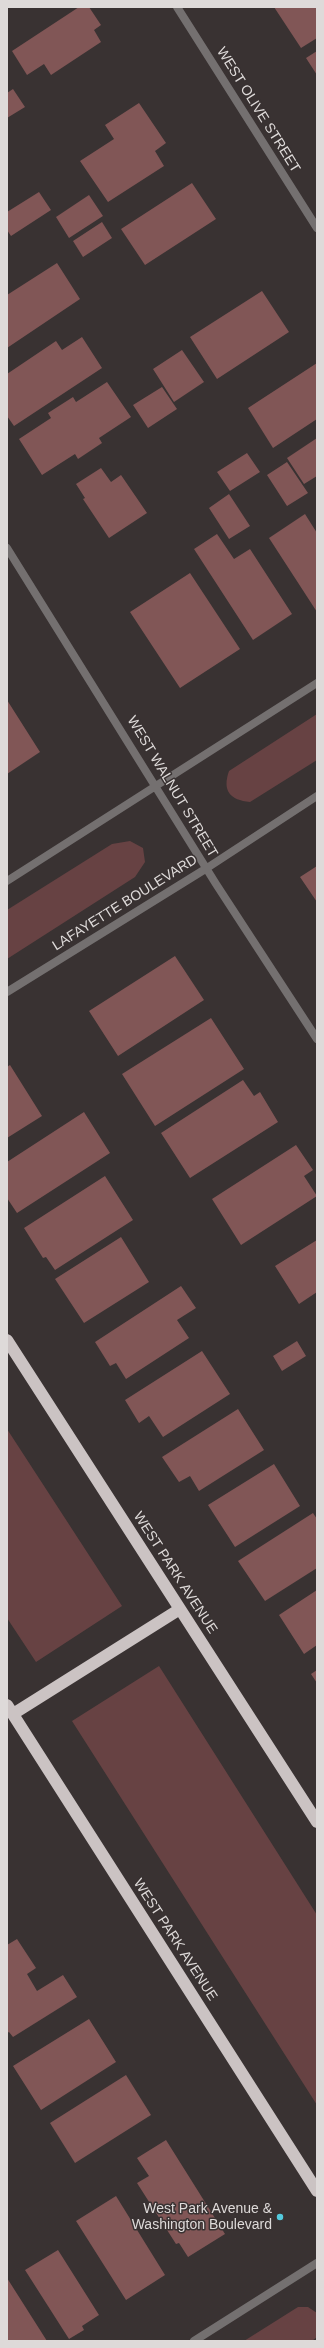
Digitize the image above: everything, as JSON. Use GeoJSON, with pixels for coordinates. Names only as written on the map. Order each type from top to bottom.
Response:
{"type":"FeatureCollection","features":[{"type":"Feature","properties":{"kind":"highway","name":"WEST PARK AVENUE"},"geometry":{"type":"LineString","coordinates":[[7,1340],[317,1822]]}},
{"type":"Feature","properties":{"kind":"highway"},"geometry":{"type":"LineString","coordinates":[[10,1709],[180,1609]]}},
{"type":"Feature","properties":{"kind":"highway","name":"WEST PARK AVENUE"},"geometry":{"type":"LineString","coordinates":[[10,1709],[317,2191]]}},
{"type":"Feature","properties":{"kind":"street","name":"WEST OLIVE STREET"},"geometry":{"type":"LineString","coordinates":[[177,7],[317,228]]}},
{"type":"Feature","properties":{"kind":"street","name":"WEST WALNUT STREET"},"geometry":{"type":"LineString","coordinates":[[7,548],[157,785],[206,868],[317,1039]]}},
{"type":"Feature","properties":{"kind":"street"},"geometry":{"type":"LineString","coordinates":[[7,881],[317,683]]}},
{"type":"Feature","properties":{"kind":"street","name":"LAFAYETTE BOULEVARD"},"geometry":{"type":"LineString","coordinates":[[7,992],[206,868],[317,796]]}},
{"type":"Feature","properties":{"kind":"street"},"geometry":{"type":"LineString","coordinates":[[194,2341],[317,2262]]}},
{"type":"Feature","properties":{"kind":"shaded area"},"geometry":{"type":"Polygon","coordinates":[[[317,714],[317,760],[250,802],[237,799],[229,793],[227,789],[227,778],[229,771],[317,714]]]}},
{"type":"Feature","properties":{"kind":"shaded area"},"geometry":{"type":"Polygon","coordinates":[[[130,841],[143,848],[145,862],[135,877],[7,959],[7,910],[112,844],[130,841]]]}},
{"type":"Feature","properties":{"kind":"shaded area"},"geometry":{"type":"Polygon","coordinates":[[[7,1429],[122,1606],[36,1662],[7,1618],[7,1429]]]}},
{"type":"Feature","properties":{"kind":"shaded area"},"geometry":{"type":"Polygon","coordinates":[[[159,1666],[317,1915],[317,2105],[72,1721],[159,1666]]]}},
{"type":"Feature","properties":{"kind":"shaded area"},"geometry":{"type":"Polygon","coordinates":[[[298,2307],[308,2307],[317,2313],[317,2337],[312,2341],[244,2341],[298,2307]]]}},
{"type":"Feature","properties":{"kind":"building"},"geometry":{"type":"Polygon","coordinates":[[[79,7],[89,7],[101,25],[94,30],[101,42],[51,75],[44,64],[27,75],[12,51],[79,7]]]}},
{"type":"Feature","properties":{"kind":"building"},"geometry":{"type":"Polygon","coordinates":[[[274,7],[317,7],[317,38],[301,48],[274,7]]]}},
{"type":"Feature","properties":{"kind":"building"},"geometry":{"type":"Polygon","coordinates":[[[317,51],[317,75],[306,58],[317,51]]]}},
{"type":"Feature","properties":{"kind":"building"},"geometry":{"type":"Polygon","coordinates":[[[13,89],[25,107],[7,118],[7,93],[13,89]]]}},
{"type":"Feature","properties":{"kind":"building"},"geometry":{"type":"Polygon","coordinates":[[[139,103],[166,143],[155,151],[164,166],[108,202],[80,161],[114,139],[105,125],[139,103]]]}},
{"type":"Feature","properties":{"kind":"building"},"geometry":{"type":"Polygon","coordinates":[[[192,183],[216,219],[145,265],[121,229],[192,183]]]}},
{"type":"Feature","properties":{"kind":"building"},"geometry":{"type":"Polygon","coordinates":[[[39,192],[51,210],[11,236],[7,230],[7,212],[39,192]]]}},
{"type":"Feature","properties":{"kind":"building"},"geometry":{"type":"Polygon","coordinates":[[[89,195],[103,216],[69,238],[56,217],[89,195]]]}},
{"type":"Feature","properties":{"kind":"building"},"geometry":{"type":"Polygon","coordinates":[[[102,222],[112,238],[83,257],[73,241],[102,222]]]}},
{"type":"Feature","properties":{"kind":"building"},"geometry":{"type":"Polygon","coordinates":[[[57,263],[80,299],[7,348],[7,295],[57,263]]]}},
{"type":"Feature","properties":{"kind":"building"},"geometry":{"type":"Polygon","coordinates":[[[262,291],[289,332],[217,379],[190,337],[262,291]]]}},
{"type":"Feature","properties":{"kind":"building"},"geometry":{"type":"Polygon","coordinates":[[[82,337],[102,368],[14,426],[7,416],[7,374],[56,341],[62,350],[82,337]]]}},
{"type":"Feature","properties":{"kind":"building"},"geometry":{"type":"Polygon","coordinates":[[[182,350],[204,382],[174,402],[153,369],[182,350]]]}},
{"type":"Feature","properties":{"kind":"building"},"geometry":{"type":"Polygon","coordinates":[[[317,363],[317,419],[273,448],[248,408],[317,363]]]}},
{"type":"Feature","properties":{"kind":"building"},"geometry":{"type":"Polygon","coordinates":[[[107,382],[131,417],[99,438],[102,443],[78,459],[75,454],[42,475],[19,439],[51,418],[48,413],[73,397],[76,402],[107,382]]]}},
{"type":"Feature","properties":{"kind":"building"},"geometry":{"type":"Polygon","coordinates":[[[162,387],[177,409],[148,428],[133,405],[162,387]]]}},
{"type":"Feature","properties":{"kind":"building"},"geometry":{"type":"Polygon","coordinates":[[[317,438],[317,476],[304,484],[287,458],[317,438]]]}},
{"type":"Feature","properties":{"kind":"building"},"geometry":{"type":"Polygon","coordinates":[[[247,453],[260,472],[230,491],[217,472],[247,453]]]}},
{"type":"Feature","properties":{"kind":"building"},"geometry":{"type":"Polygon","coordinates":[[[287,462],[308,493],[287,506],[267,475],[287,462]]]}},
{"type":"Feature","properties":{"kind":"building"},"geometry":{"type":"Polygon","coordinates":[[[101,468],[111,482],[121,475],[147,513],[109,538],[83,499],[85,498],[76,484],[101,468]]]}},
{"type":"Feature","properties":{"kind":"building"},"geometry":{"type":"Polygon","coordinates":[[[229,494],[250,526],[229,539],[209,508],[229,494]]]}},
{"type":"Feature","properties":{"kind":"building"},"geometry":{"type":"Polygon","coordinates":[[[305,514],[317,533],[317,612],[269,538],[305,514]]]}},
{"type":"Feature","properties":{"kind":"building"},"geometry":{"type":"Polygon","coordinates":[[[217,534],[234,559],[250,549],[292,614],[253,640],[194,549],[217,534]]]}},
{"type":"Feature","properties":{"kind":"building"},"geometry":{"type":"Polygon","coordinates":[[[190,573],[240,649],[180,688],[130,612],[190,573]]]}},
{"type":"Feature","properties":{"kind":"building"},"geometry":{"type":"Polygon","coordinates":[[[7,700],[40,752],[7,774],[7,700]]]}},
{"type":"Feature","properties":{"kind":"building"},"geometry":{"type":"Polygon","coordinates":[[[317,866],[317,902],[300,877],[317,866]]]}},
{"type":"Feature","properties":{"kind":"building"},"geometry":{"type":"Polygon","coordinates":[[[175,956],[204,1000],[118,1056],[89,1011],[175,956]]]}},
{"type":"Feature","properties":{"kind":"building"},"geometry":{"type":"Polygon","coordinates":[[[211,1018],[244,1069],[155,1126],[122,1074],[211,1018]]]}},
{"type":"Feature","properties":{"kind":"building"},"geometry":{"type":"Polygon","coordinates":[[[10,1065],[42,1116],[7,1138],[7,1067],[10,1065]]]}},
{"type":"Feature","properties":{"kind":"building"},"geometry":{"type":"Polygon","coordinates":[[[243,1080],[254,1096],[260,1092],[278,1122],[190,1178],[161,1133],[243,1080]]]}},
{"type":"Feature","properties":{"kind":"building"},"geometry":{"type":"Polygon","coordinates":[[[84,1112],[110,1153],[17,1213],[7,1198],[7,1162],[84,1112]]]}},
{"type":"Feature","properties":{"kind":"building"},"geometry":{"type":"Polygon","coordinates":[[[296,1145],[313,1170],[304,1176],[317,1196],[241,1245],[212,1199],[296,1145]]]}},
{"type":"Feature","properties":{"kind":"building"},"geometry":{"type":"Polygon","coordinates":[[[105,1176],[133,1220],[55,1270],[46,1257],[43,1258],[24,1228],[105,1176]]]}},
{"type":"Feature","properties":{"kind":"building"},"geometry":{"type":"Polygon","coordinates":[[[121,1237],[149,1282],[84,1323],[55,1279],[121,1237]]]}},
{"type":"Feature","properties":{"kind":"building"},"geometry":{"type":"Polygon","coordinates":[[[317,1240],[317,1292],[299,1304],[275,1266],[317,1240]]]}},
{"type":"Feature","properties":{"kind":"building"},"geometry":{"type":"Polygon","coordinates":[[[181,1286],[196,1308],[177,1320],[189,1338],[126,1379],[116,1363],[110,1366],[95,1342],[181,1286]]]}},
{"type":"Feature","properties":{"kind":"building"},"geometry":{"type":"Polygon","coordinates":[[[297,1341],[306,1356],[282,1371],[273,1356],[297,1341]]]}},
{"type":"Feature","properties":{"kind":"building"},"geometry":{"type":"Polygon","coordinates":[[[202,1351],[230,1394],[163,1437],[149,1416],[139,1423],[125,1400],[202,1351]]]}},
{"type":"Feature","properties":{"kind":"building"},"geometry":{"type":"Polygon","coordinates":[[[238,1409],[264,1450],[199,1491],[190,1476],[179,1482],[162,1457],[238,1409]]]}},
{"type":"Feature","properties":{"kind":"building"},"geometry":{"type":"Polygon","coordinates":[[[274,1464],[300,1506],[235,1547],[208,1505],[274,1464]]]}},
{"type":"Feature","properties":{"kind":"building"},"geometry":{"type":"Polygon","coordinates":[[[313,1513],[317,1519],[317,1568],[265,1601],[238,1561],[313,1513]]]}},
{"type":"Feature","properties":{"kind":"building"},"geometry":{"type":"Polygon","coordinates":[[[317,1590],[317,1645],[304,1654],[279,1615],[317,1590]]]}},
{"type":"Feature","properties":{"kind":"building"},"geometry":{"type":"Polygon","coordinates":[[[317,1670],[317,1683],[311,1674],[317,1670]]]}},
{"type":"Feature","properties":{"kind":"building"},"geometry":{"type":"Polygon","coordinates":[[[17,1939],[36,1968],[27,1974],[37,1991],[63,1975],[77,1997],[13,2037],[9,2032],[7,2033],[7,1945],[17,1939]]]}},
{"type":"Feature","properties":{"kind":"building"},"geometry":{"type":"Polygon","coordinates":[[[89,2019],[116,2062],[41,2110],[13,2066],[89,2019]]]}},
{"type":"Feature","properties":{"kind":"building"},"geometry":{"type":"Polygon","coordinates":[[[126,2075],[151,2115],[75,2163],[50,2123],[126,2075]]]}},
{"type":"Feature","properties":{"kind":"building"},"geometry":{"type":"Polygon","coordinates":[[[166,2140],[225,2234],[188,2257],[179,2243],[176,2244],[137,2183],[149,2176],[137,2158],[166,2140]]]}},
{"type":"Feature","properties":{"kind":"building"},"geometry":{"type":"Polygon","coordinates":[[[116,2196],[165,2275],[126,2300],[76,2221],[116,2196]]]}},
{"type":"Feature","properties":{"kind":"building"},"geometry":{"type":"Polygon","coordinates":[[[58,2250],[99,2315],[82,2326],[84,2330],[69,2339],[25,2270],[58,2250]]]}},
{"type":"Feature","properties":{"kind":"building"},"geometry":{"type":"Polygon","coordinates":[[[7,2278],[47,2341],[7,2341],[7,2278]]]}},
{"type":"Feature","properties":{"kind":"place","name":"West Park Avenue & Washington Boulevard"},"geometry":{"type":"Point","coordinates":[280,2217]}}]}
